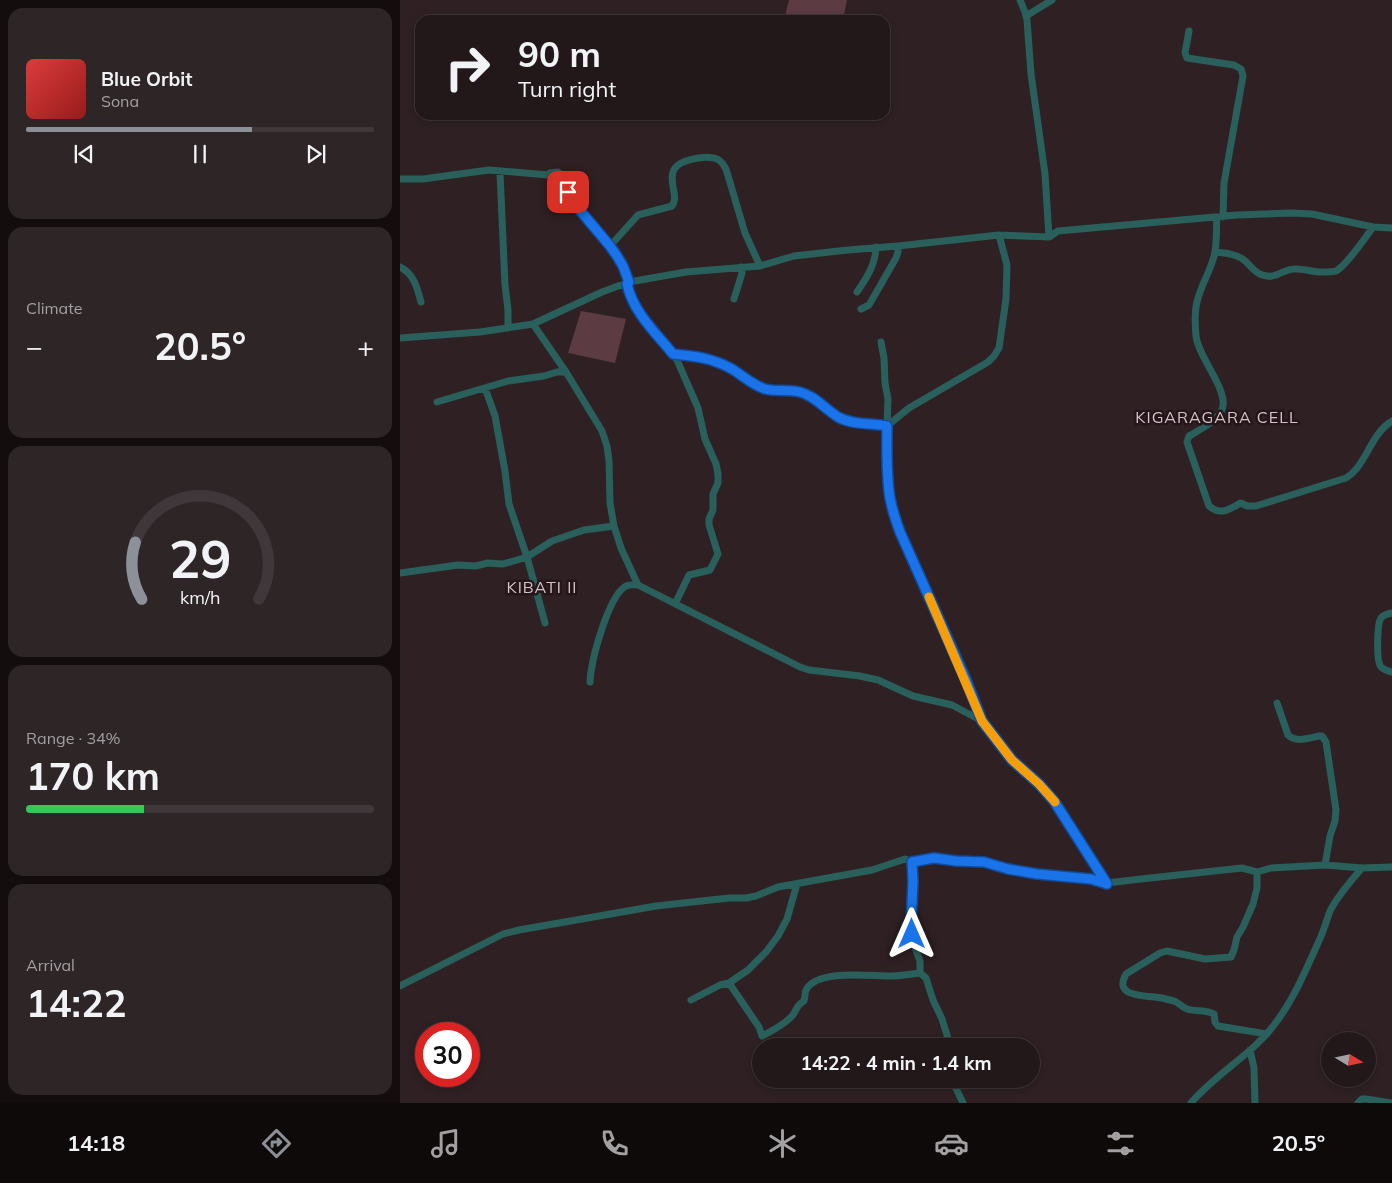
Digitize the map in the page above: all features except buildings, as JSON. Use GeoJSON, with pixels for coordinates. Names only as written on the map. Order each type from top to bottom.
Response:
{"type":"FeatureCollection","features":[{"type":"Feature","properties":{"kind":"street"},"geometry":{"type":"LineString","coordinates":[[1020,0],[1026,16],[1031,74],[1045,174],[1049,237]]}},
{"type":"Feature","properties":{"kind":"street"},"geometry":{"type":"LineString","coordinates":[[1026,16],[1052,0]]}},
{"type":"Feature","properties":{"kind":"street"},"geometry":{"type":"LineString","coordinates":[[1189,31],[1185,52],[1187,58],[1234,65],[1241,69],[1243,76],[1224,183],[1215,252],[1210,271],[1197,302],[1195,326],[1197,340],[1222,397],[1223,404],[1222,411],[1218,416],[1190,436],[1187,442],[1209,506],[1222,512],[1241,504],[1256,506],[1346,478],[1357,468],[1379,432],[1392,421]]}},
{"type":"Feature","properties":{"kind":"street"},"geometry":{"type":"LineString","coordinates":[[610,246],[638,215],[672,206],[675,196],[671,180],[674,168],[692,159],[710,158],[717,159],[723,163],[745,233],[760,266]]}},
{"type":"Feature","properties":{"kind":"street"},"geometry":{"type":"LineString","coordinates":[[400,179],[422,179],[489,170],[548,175],[558,172],[565,176],[568,192],[578,208],[610,246],[623,266],[629,295],[638,310],[681,367],[696,399],[705,439],[716,464],[718,483],[713,494],[713,510],[709,519],[709,525],[718,554],[710,570],[689,575],[675,604]]}},
{"type":"Feature","properties":{"kind":"street"},"geometry":{"type":"LineString","coordinates":[[500,172],[508,328]]}},
{"type":"Feature","properties":{"kind":"street"},"geometry":{"type":"LineString","coordinates":[[400,338],[533,324],[602,292],[628,283],[686,272],[760,266],[794,256],[999,235],[1049,237],[1058,232],[1292,212],[1312,214],[1373,227],[1392,228]]}},
{"type":"Feature","properties":{"kind":"street"},"geometry":{"type":"LineString","coordinates":[[1215,252],[1238,257],[1258,273],[1267,277],[1274,277],[1295,269],[1335,271],[1343,265],[1373,227]]}},
{"type":"Feature","properties":{"kind":"street"},"geometry":{"type":"LineString","coordinates":[[673,354],[714,360],[765,389],[800,392],[808,395],[845,420],[887,426],[909,408],[988,362],[994,356],[1001,339],[1007,285],[1007,265],[999,235]]}},
{"type":"Feature","properties":{"kind":"street"},"geometry":{"type":"LineString","coordinates":[[861,309],[869,305],[896,258],[898,246]]}},
{"type":"Feature","properties":{"kind":"street"},"geometry":{"type":"LineString","coordinates":[[857,292],[871,269],[876,256],[876,247]]}},
{"type":"Feature","properties":{"kind":"street"},"geometry":{"type":"LineString","coordinates":[[400,267],[409,273],[414,280],[420,302]]}},
{"type":"Feature","properties":{"kind":"street"},"geometry":{"type":"LineString","coordinates":[[734,299],[742,273],[741,267]]}},
{"type":"Feature","properties":{"kind":"street"},"geometry":{"type":"LineString","coordinates":[[533,324],[566,372],[602,431],[609,461],[610,503],[614,526],[621,548],[638,586]]}},
{"type":"Feature","properties":{"kind":"street"},"geometry":{"type":"LineString","coordinates":[[881,342],[888,399],[887,426],[890,498],[900,532],[966,680],[982,721],[1012,760],[1039,784],[1054,801],[1107,884]]}},
{"type":"Feature","properties":{"kind":"street"},"geometry":{"type":"LineString","coordinates":[[437,402],[557,372],[566,372]]}},
{"type":"Feature","properties":{"kind":"street"},"geometry":{"type":"LineString","coordinates":[[488,389],[500,438],[509,504],[527,557],[545,623]]}},
{"type":"Feature","properties":{"kind":"street"},"geometry":{"type":"LineString","coordinates":[[400,573],[458,565],[502,564],[527,557],[552,541],[584,530],[614,526]]}},
{"type":"Feature","properties":{"kind":"street"},"geometry":{"type":"LineString","coordinates":[[590,682],[592,663],[602,627],[615,598],[625,587],[632,584],[800,667],[878,680],[912,696],[952,705],[982,721]]}},
{"type":"Feature","properties":{"kind":"street"},"geometry":{"type":"LineString","coordinates":[[1392,613],[1384,615],[1379,622],[1378,657],[1380,666],[1392,672]]}},
{"type":"Feature","properties":{"kind":"street"},"geometry":{"type":"LineString","coordinates":[[1277,703],[1290,738],[1298,740],[1322,736],[1326,742],[1336,810],[1324,865]]}},
{"type":"Feature","properties":{"kind":"street"},"geometry":{"type":"LineString","coordinates":[[400,986],[503,934],[519,930],[656,906],[729,898],[746,898],[778,887],[872,870],[905,860],[912,862],[934,858],[984,862],[1008,869],[1091,879],[1107,884],[1242,868],[1256,872],[1271,868],[1324,865],[1362,868],[1392,867]]}},
{"type":"Feature","properties":{"kind":"street"},"geometry":{"type":"LineString","coordinates":[[912,862],[911,925],[914,945],[920,961],[920,973]]}},
{"type":"Feature","properties":{"kind":"street"},"geometry":{"type":"LineString","coordinates":[[1192,1103],[1209,1084],[1250,1050],[1278,1021],[1319,942],[1331,911],[1343,891],[1362,868]]}},
{"type":"Feature","properties":{"kind":"street"},"geometry":{"type":"LineString","coordinates":[[1256,872],[1257,888],[1243,927],[1237,936],[1232,956],[1210,959],[1167,950],[1126,974],[1122,984],[1127,991],[1139,996],[1175,1001],[1180,1006],[1189,1010],[1210,1012],[1214,1014],[1215,1022],[1218,1026],[1267,1034]]}},
{"type":"Feature","properties":{"kind":"street"},"geometry":{"type":"LineString","coordinates":[[691,1000],[720,985],[730,983],[758,960],[778,936],[790,911],[797,884]]}},
{"type":"Feature","properties":{"kind":"street"},"geometry":{"type":"LineString","coordinates":[[730,983],[759,1027],[762,1036],[774,1030],[793,1015],[798,1004],[804,1001],[806,990],[814,982],[826,977],[846,974],[899,976],[920,973],[926,978],[948,1038]]}},
{"type":"Feature","properties":{"kind":"street"},"geometry":{"type":"LineString","coordinates":[[1250,1050],[1254,1068],[1255,1103]]}},
{"type":"Feature","properties":{"kind":"street"},"geometry":{"type":"LineString","coordinates":[[956,1088],[963,1103]]}},
{"type":"Feature","properties":{"kind":"street"},"geometry":{"type":"LineString","coordinates":[[1358,1103],[1366,1098],[1391,1103]]}},
{"type":"Feature","properties":{"kind":"shaded area"},"geometry":{"type":"Polygon","coordinates":[[[789,0],[847,0],[844,15],[785,15],[789,0]]]}},
{"type":"Feature","properties":{"kind":"shaded area"},"geometry":{"type":"Polygon","coordinates":[[[581,311],[626,319],[615,363],[568,353],[581,311]]]}},
{"type":"Feature","properties":{"kind":"slow traffic"},"geometry":{"type":"LineString","coordinates":[[929,597],[982,721],[1012,760],[1039,784],[1055,802]]}},
{"type":"Feature","properties":{"kind":"district","name":"KIGARAGARA CELL"},"geometry":{"type":"Point","coordinates":[1217,417]}},
{"type":"Feature","properties":{"kind":"district","name":"KIBATI II"},"geometry":{"type":"Point","coordinates":[542,587]}},
{"type":"Feature","properties":{"kind":"route"},"geometry":{"type":"LineString","coordinates":[[568,192],[586,219],[610,246],[623,266],[629,282],[627,284],[629,295],[638,310],[673,354],[714,360],[765,389],[800,392],[808,395],[845,420],[887,426],[888,486],[896,521],[982,721],[1012,760],[1039,784],[1054,801],[1107,884],[1091,879],[1008,869],[984,862],[934,858],[912,862],[912,934]]}}]}
